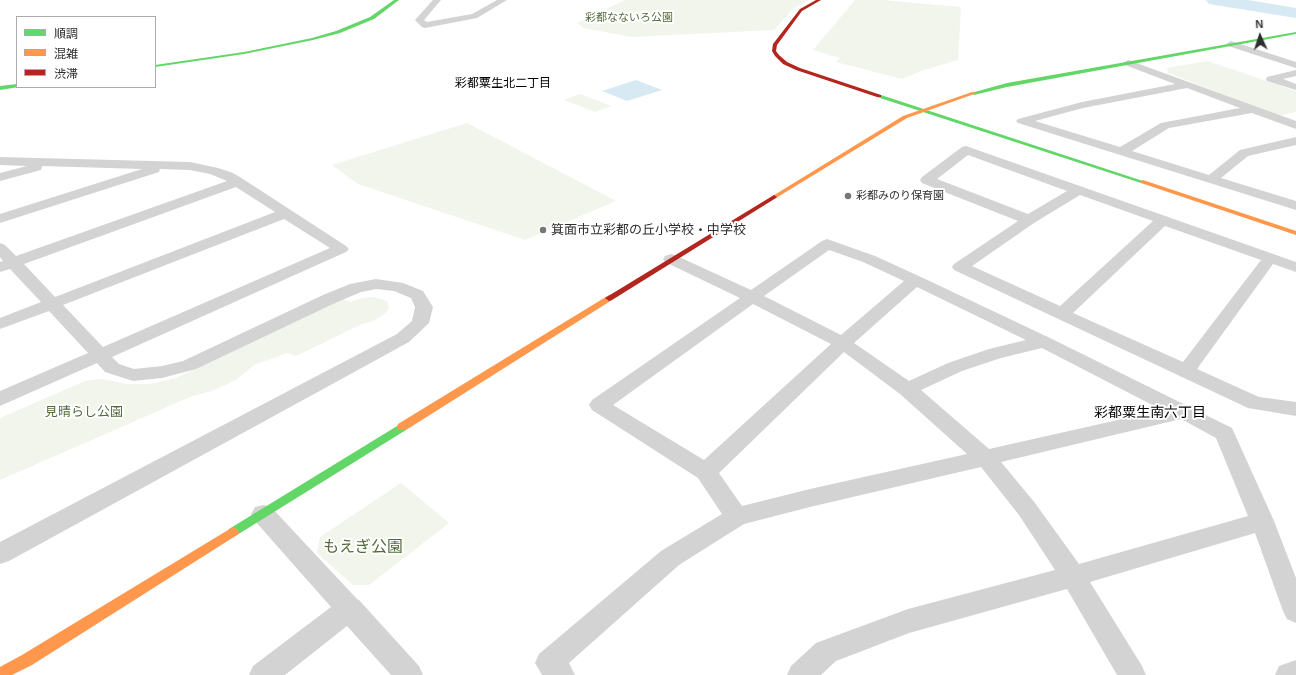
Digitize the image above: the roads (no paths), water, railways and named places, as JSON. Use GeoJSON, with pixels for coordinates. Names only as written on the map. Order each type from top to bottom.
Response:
{"type":"FeatureCollection","features":[{"type":"Feature","properties":{"kind":"street"},"geometry":{"type":"LineString","coordinates":[[156,66],[244,53],[313,39],[338,32],[372,18],[397,0]]}},
{"type":"Feature","properties":{"kind":"street"},"geometry":{"type":"LineString","coordinates":[[437,0],[419,20],[425,24],[474,16],[503,0]]}},
{"type":"Feature","properties":{"kind":"street"},"geometry":{"type":"LineString","coordinates":[[819,0],[801,10],[775,46],[774,51],[785,63],[798,69],[1296,233]]}},
{"type":"Feature","properties":{"kind":"street"},"geometry":{"type":"LineString","coordinates":[[0,674],[27,660],[671,259],[905,117],[968,94],[1000,86],[1296,33]]}},
{"type":"Feature","properties":{"kind":"street"},"geometry":{"type":"LineString","coordinates":[[1231,44],[1296,65]]}},
{"type":"Feature","properties":{"kind":"street"},"geometry":{"type":"LineString","coordinates":[[1128,63],[1296,125]]}},
{"type":"Feature","properties":{"kind":"street"},"geometry":{"type":"LineString","coordinates":[[1296,73],[1271,79],[1296,88]]}},
{"type":"Feature","properties":{"kind":"street"},"geometry":{"type":"LineString","coordinates":[[1188,85],[1076,107],[1022,121],[1123,151],[1296,206]]}},
{"type":"Feature","properties":{"kind":"street"},"geometry":{"type":"LineString","coordinates":[[0,88],[16,86]]}},
{"type":"Feature","properties":{"kind":"street"},"geometry":{"type":"LineString","coordinates":[[1123,151],[1165,126],[1253,109]]}},
{"type":"Feature","properties":{"kind":"street"},"geometry":{"type":"LineString","coordinates":[[1212,179],[1244,153],[1296,140]]}},
{"type":"Feature","properties":{"kind":"street"},"geometry":{"type":"LineString","coordinates":[[1029,220],[927,180],[966,150],[1296,267]]}},
{"type":"Feature","properties":{"kind":"street"},"geometry":{"type":"LineString","coordinates":[[0,160],[190,166],[213,171],[228,176],[238,182],[341,248],[0,399]]}},
{"type":"Feature","properties":{"kind":"street"},"geometry":{"type":"LineString","coordinates":[[0,177],[51,162]]}},
{"type":"Feature","properties":{"kind":"street"},"geometry":{"type":"LineString","coordinates":[[0,219],[164,166]]}},
{"type":"Feature","properties":{"kind":"street"},"geometry":{"type":"LineString","coordinates":[[7,264],[238,182]]}},
{"type":"Feature","properties":{"kind":"street"},"geometry":{"type":"LineString","coordinates":[[1078,190],[1029,220],[960,267],[1255,403],[1296,409]]}},
{"type":"Feature","properties":{"kind":"street"},"geometry":{"type":"LineString","coordinates":[[0,324],[286,213]]}},
{"type":"Feature","properties":{"kind":"street"},"geometry":{"type":"LineString","coordinates":[[1062,314],[1163,220]]}},
{"type":"Feature","properties":{"kind":"street"},"geometry":{"type":"LineString","coordinates":[[737,517],[706,472],[599,406],[827,244],[915,280],[1044,342],[1225,433],[1262,521],[1296,611]]}},
{"type":"Feature","properties":{"kind":"street"},"geometry":{"type":"LineString","coordinates":[[0,248],[7,264],[53,303],[112,368],[132,375],[162,372],[189,365],[329,299],[356,288],[376,284],[397,287],[418,295],[424,307],[420,323],[403,338],[0,554]]}},
{"type":"Feature","properties":{"kind":"street"},"geometry":{"type":"LineString","coordinates":[[1186,371],[1270,258]]}},
{"type":"Feature","properties":{"kind":"street"},"geometry":{"type":"LineString","coordinates":[[671,259],[752,297],[843,343],[907,389],[986,458],[1027,509],[1073,576],[1132,675]]}},
{"type":"Feature","properties":{"kind":"street"},"geometry":{"type":"LineString","coordinates":[[706,472],[843,343],[915,280]]}},
{"type":"Feature","properties":{"kind":"street"},"geometry":{"type":"LineString","coordinates":[[907,389],[955,367],[996,353],[1044,342]]}},
{"type":"Feature","properties":{"kind":"street"},"geometry":{"type":"LineString","coordinates":[[561,675],[549,663],[670,558],[737,517],[810,498],[1182,412]]}},
{"type":"Feature","properties":{"kind":"street"},"geometry":{"type":"LineString","coordinates":[[263,514],[350,608],[409,675]]}},
{"type":"Feature","properties":{"kind":"street"},"geometry":{"type":"LineString","coordinates":[[801,675],[826,652],[893,627],[1262,521]]}},
{"type":"Feature","properties":{"kind":"street"},"geometry":{"type":"LineString","coordinates":[[263,675],[350,608]]}},
{"type":"Feature","properties":{"kind":"street"},"geometry":{"type":"LineString","coordinates":[[1290,675],[1296,673]]}},
{"type":"Feature","properties":{"kind":"waterway"},"geometry":{"type":"LineString","coordinates":[[1215,0],[1296,13]]}},
{"type":"Feature","properties":{"kind":"place","name":"彩都みのり保育園"},"geometry":{"type":"Point","coordinates":[848,196]}},
{"type":"Feature","properties":{"kind":"place","name":"箕面市立彩都の丘小学校・中学校"},"geometry":{"type":"Point","coordinates":[543,230]}},
{"type":"Feature","properties":{"kind":"district","name":"彩都粟生北二丁目"},"geometry":{"type":"Point","coordinates":[503,84]}},
{"type":"Feature","properties":{"kind":"district","name":"彩都粟生南六丁目"},"geometry":{"type":"Point","coordinates":[1150,413]}},
{"type":"Feature","properties":{"kind":"park label","name":"彩都なないろ公園"},"geometry":{"type":"Point","coordinates":[629,18]}},
{"type":"Feature","properties":{"kind":"park label","name":"見晴らし公園"},"geometry":{"type":"Point","coordinates":[84,412]}},
{"type":"Feature","properties":{"kind":"park label","name":"もえぎ公園"},"geometry":{"type":"Point","coordinates":[363,548]}}]}
